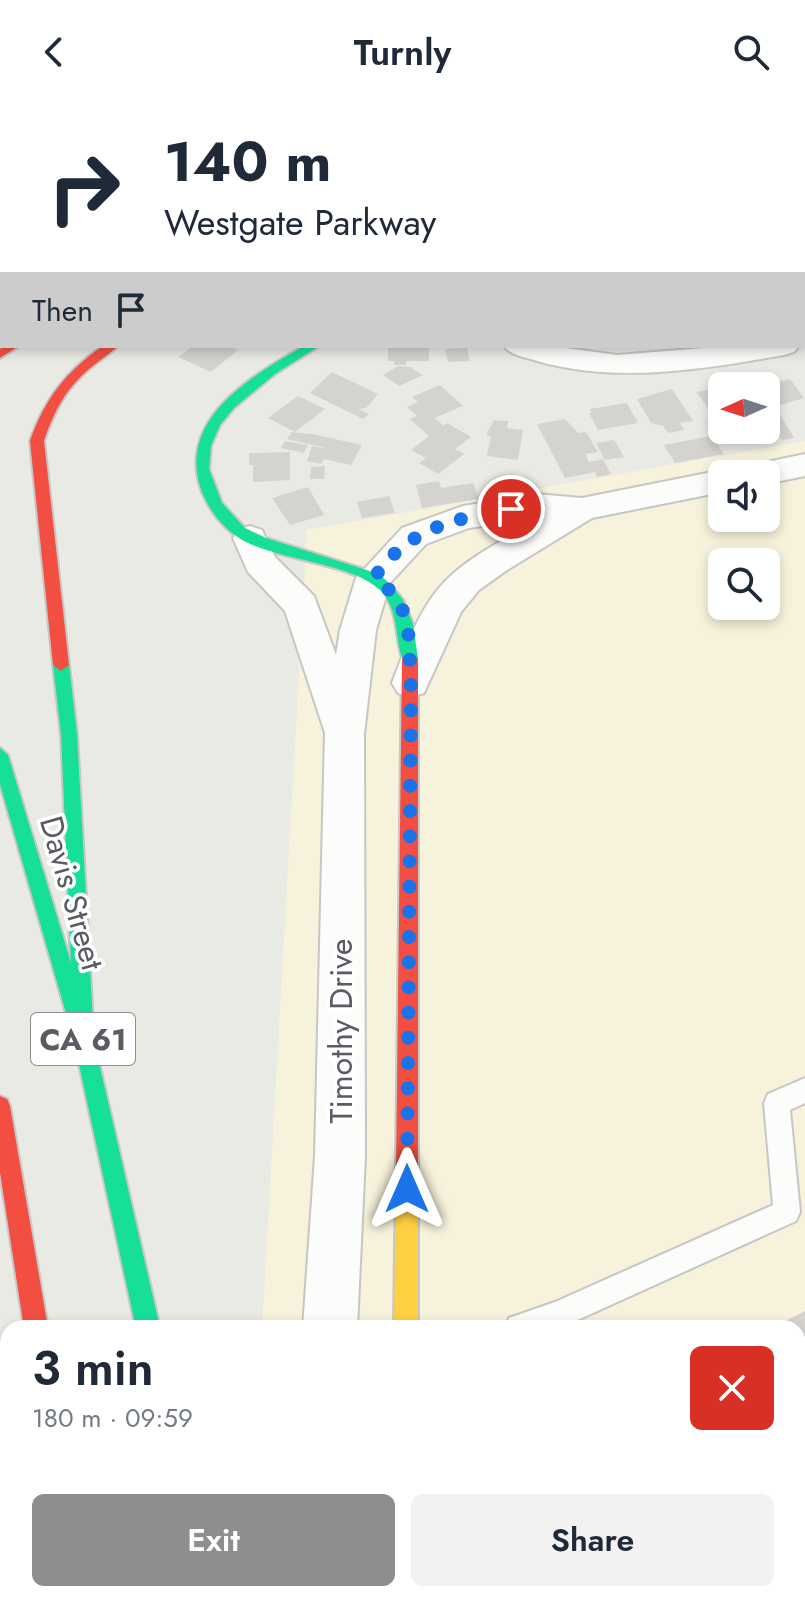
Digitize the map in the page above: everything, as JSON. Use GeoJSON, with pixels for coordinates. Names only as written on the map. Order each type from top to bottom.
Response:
{"type":"FeatureCollection","features":[{"type":"Feature","properties":{"kind":"main road"},"geometry":{"type":"LineString","coordinates":[[84,1041],[69,734],[37,441],[43,416],[58,389],[109,348]]}},
{"type":"Feature","properties":{"kind":"main road","name":"Timothy Drive"},"geometry":{"type":"LineString","coordinates":[[309,348],[280,363],[246,387],[217,418],[200,455],[203,489],[227,520],[250,538],[374,578],[390,588],[405,609],[411,683],[406,1320]]}},
{"type":"Feature","properties":{"kind":"main road","name":"Davis Street"},"geometry":{"type":"LineString","coordinates":[[0,755],[84,1041],[146,1320]]}},
{"type":"Feature","properties":{"kind":"main road"},"geometry":{"type":"LineString","coordinates":[[0,1106],[35,1320]]}},
{"type":"Feature","properties":{"kind":"street"},"geometry":{"type":"LineString","coordinates":[[526,358],[606,363],[703,360],[772,348]]}},
{"type":"Feature","properties":{"kind":"street"},"geometry":{"type":"LineString","coordinates":[[780,470],[805,465]]}},
{"type":"Feature","properties":{"kind":"street"},"geometry":{"type":"LineString","coordinates":[[374,578],[414,536],[463,518],[536,505],[582,509],[708,484]]}},
{"type":"Feature","properties":{"kind":"street"},"geometry":{"type":"LineString","coordinates":[[411,683],[432,630],[465,583],[509,552],[555,529],[582,509]]}},
{"type":"Feature","properties":{"kind":"street","name":"Timothy Drive"},"geometry":{"type":"LineString","coordinates":[[250,538],[260,563],[301,605],[344,734]]}},
{"type":"Feature","properties":{"kind":"street","name":"Timothy Drive"},"geometry":{"type":"LineString","coordinates":[[330,1320],[340,1156],[344,734],[358,630],[374,578]]}},
{"type":"Feature","properties":{"kind":"lane"},"geometry":{"type":"LineString","coordinates":[[543,1320],[787,1212],[777,1103],[805,1090]]}},
{"type":"Feature","properties":{"kind":"shaded area"},"geometry":{"type":"Polygon","coordinates":[[[805,441],[805,1320],[262,1320],[307,530],[805,441]]]}},
{"type":"Feature","properties":{"kind":"building"},"geometry":{"type":"Polygon","coordinates":[[[190,348],[238,350],[211,372],[178,357],[190,348]]]}},
{"type":"Feature","properties":{"kind":"building"},"geometry":{"type":"Polygon","coordinates":[[[388,348],[429,348],[429,361],[406,361],[406,365],[394,365],[394,361],[388,361],[388,348]]]}},
{"type":"Feature","properties":{"kind":"building"},"geometry":{"type":"Polygon","coordinates":[[[467,348],[470,361],[448,362],[445,349],[467,348]]]}},
{"type":"Feature","properties":{"kind":"building"},"geometry":{"type":"Polygon","coordinates":[[[398,366],[410,367],[423,375],[399,386],[383,375],[398,366]]]}},
{"type":"Feature","properties":{"kind":"building"},"geometry":{"type":"Polygon","coordinates":[[[332,372],[378,394],[366,408],[359,409],[369,414],[363,419],[310,393],[332,372]]]}},
{"type":"Feature","properties":{"kind":"building"},"geometry":{"type":"Polygon","coordinates":[[[790,379],[804,398],[780,405],[780,381],[790,379]]]}},
{"type":"Feature","properties":{"kind":"building"},"geometry":{"type":"Polygon","coordinates":[[[440,385],[463,406],[435,418],[443,426],[447,423],[471,437],[455,449],[464,454],[438,474],[419,463],[426,458],[411,450],[429,436],[410,419],[417,416],[407,407],[418,402],[412,397],[440,385]]]}},
{"type":"Feature","properties":{"kind":"building"},"geometry":{"type":"Polygon","coordinates":[[[672,389],[693,421],[680,423],[684,430],[668,433],[663,426],[651,423],[637,399],[672,389]]]}},
{"type":"Feature","properties":{"kind":"building"},"geometry":{"type":"Polygon","coordinates":[[[708,390],[708,408],[696,392],[708,390]]]}},
{"type":"Feature","properties":{"kind":"building"},"geometry":{"type":"Polygon","coordinates":[[[298,396],[325,409],[295,432],[268,418],[298,396]]]}},
{"type":"Feature","properties":{"kind":"building"},"geometry":{"type":"Polygon","coordinates":[[[627,403],[638,423],[598,430],[590,409],[627,403]]]}},
{"type":"Feature","properties":{"kind":"building"},"geometry":{"type":"Polygon","coordinates":[[[780,415],[794,438],[782,440],[780,437],[780,415]]]}},
{"type":"Feature","properties":{"kind":"building"},"geometry":{"type":"Polygon","coordinates":[[[565,419],[578,433],[586,432],[598,452],[585,454],[589,462],[603,459],[611,474],[597,477],[595,472],[565,478],[537,424],[565,419]]]}},
{"type":"Feature","properties":{"kind":"building"},"geometry":{"type":"Polygon","coordinates":[[[494,420],[508,421],[507,428],[523,430],[518,460],[487,456],[491,436],[486,435],[494,420]]]}},
{"type":"Feature","properties":{"kind":"building"},"geometry":{"type":"Polygon","coordinates":[[[292,432],[362,445],[351,465],[324,459],[321,464],[307,461],[312,446],[334,450],[287,439],[292,432]]]}},
{"type":"Feature","properties":{"kind":"building"},"geometry":{"type":"Polygon","coordinates":[[[708,437],[708,444],[717,444],[724,454],[675,463],[664,445],[708,437]]]}},
{"type":"Feature","properties":{"kind":"building"},"geometry":{"type":"Polygon","coordinates":[[[614,440],[624,457],[605,460],[596,443],[614,440]]]}},
{"type":"Feature","properties":{"kind":"building"},"geometry":{"type":"Polygon","coordinates":[[[285,441],[308,445],[304,453],[281,448],[285,441]]]}},
{"type":"Feature","properties":{"kind":"building"},"geometry":{"type":"Polygon","coordinates":[[[290,452],[290,480],[253,482],[249,453],[290,452]]]}},
{"type":"Feature","properties":{"kind":"building"},"geometry":{"type":"Polygon","coordinates":[[[325,466],[324,479],[310,479],[311,467],[325,466]]]}},
{"type":"Feature","properties":{"kind":"building"},"geometry":{"type":"Polygon","coordinates":[[[439,481],[441,488],[473,483],[479,499],[422,508],[416,485],[439,481]]]}},
{"type":"Feature","properties":{"kind":"building"},"geometry":{"type":"Polygon","coordinates":[[[308,487],[324,515],[290,525],[272,498],[308,487]]]}},
{"type":"Feature","properties":{"kind":"building"},"geometry":{"type":"Polygon","coordinates":[[[389,496],[395,513],[362,518],[357,502],[389,496]]]}},
{"type":"Feature","properties":{"kind":"building"},"geometry":{"type":"Polygon","coordinates":[[[805,1311],[805,1320],[787,1320],[805,1311]]]}},
{"type":"Feature","properties":{"kind":"traffic: fast"},"geometry":{"type":"LineString","coordinates":[[310,348],[249,387],[213,424],[204,446],[202,469],[210,494],[230,522],[251,538],[374,578],[384,586],[402,614],[410,659]]}},
{"type":"Feature","properties":{"kind":"traffic: fast"},"geometry":{"type":"LineString","coordinates":[[61,665],[69,734],[84,1041]]}},
{"type":"Feature","properties":{"kind":"traffic: fast"},"geometry":{"type":"LineString","coordinates":[[0,755],[84,1041],[146,1320]]}},
{"type":"Feature","properties":{"kind":"traffic: slow"},"geometry":{"type":"LineString","coordinates":[[406,1320],[407,1170]]}},
{"type":"Feature","properties":{"kind":"traffic: jam"},"geometry":{"type":"LineString","coordinates":[[0,354],[10,348]]}},
{"type":"Feature","properties":{"kind":"traffic: jam"},"geometry":{"type":"LineString","coordinates":[[61,665],[37,441],[56,397],[75,375],[109,348]]}},
{"type":"Feature","properties":{"kind":"traffic: jam"},"geometry":{"type":"LineString","coordinates":[[407,1170],[410,659]]}},
{"type":"Feature","properties":{"kind":"traffic: jam"},"geometry":{"type":"LineString","coordinates":[[0,1106],[35,1320]]}},
{"type":"Feature","properties":{"kind":"route"},"geometry":{"type":"LineString","coordinates":[[407,1189],[411,683],[405,609],[390,588],[374,578],[414,536],[463,518],[511,509]]}}]}
